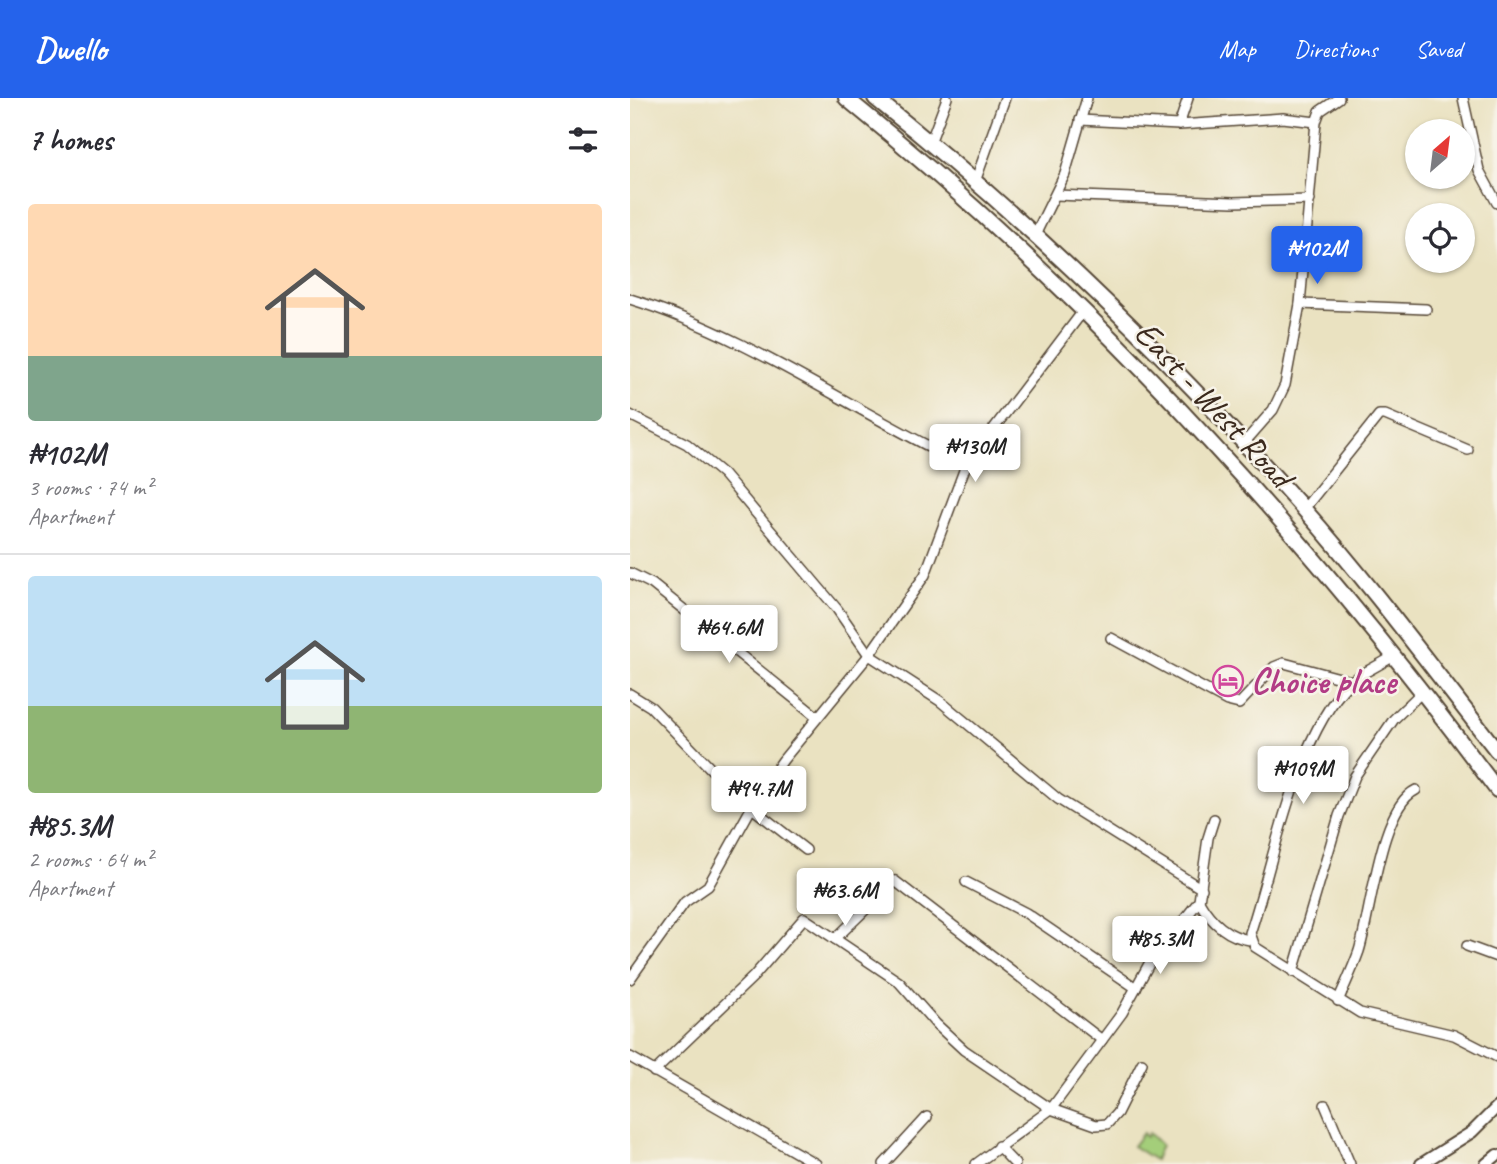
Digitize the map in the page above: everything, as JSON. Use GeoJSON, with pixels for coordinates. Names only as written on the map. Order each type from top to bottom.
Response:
{"type":"FeatureCollection","features":[{"type":"Feature","properties":{"kind":"main road","name":"East - West Road"},"geometry":{"type":"LineString","coordinates":[[846,98],[920,158],[1084,310],[1228,459],[1395,655],[1497,790]]}},
{"type":"Feature","properties":{"kind":"main road","name":"East - West Road"},"geometry":{"type":"LineString","coordinates":[[875,98],[976,179],[1156,349],[1304,509],[1396,619],[1497,751]]}},
{"type":"Feature","properties":{"kind":"street"},"geometry":{"type":"LineString","coordinates":[[930,143],[947,98]]}},
{"type":"Feature","properties":{"kind":"street"},"geometry":{"type":"LineString","coordinates":[[976,179],[1005,98]]}},
{"type":"Feature","properties":{"kind":"street"},"geometry":{"type":"LineString","coordinates":[[1036,233],[1056,195],[1087,98]]}},
{"type":"Feature","properties":{"kind":"street"},"geometry":{"type":"LineString","coordinates":[[1179,125],[1188,98]]}},
{"type":"Feature","properties":{"kind":"street"},"geometry":{"type":"LineString","coordinates":[[1244,443],[1273,410],[1285,385],[1300,304],[1316,122],[1320,111],[1339,98]]}},
{"type":"Feature","properties":{"kind":"street"},"geometry":{"type":"LineString","coordinates":[[1463,98],[1479,170],[1497,203]]}},
{"type":"Feature","properties":{"kind":"street"},"geometry":{"type":"LineString","coordinates":[[1080,120],[1179,125],[1246,118],[1316,122]]}},
{"type":"Feature","properties":{"kind":"street"},"geometry":{"type":"LineString","coordinates":[[1056,195],[1233,202],[1310,200]]}},
{"type":"Feature","properties":{"kind":"street"},"geometry":{"type":"LineString","coordinates":[[630,299],[703,327],[856,405],[924,446],[966,465]]}},
{"type":"Feature","properties":{"kind":"street"},"geometry":{"type":"LineString","coordinates":[[1300,304],[1426,309]]}},
{"type":"Feature","properties":{"kind":"street"},"geometry":{"type":"LineString","coordinates":[[630,979],[685,902],[712,880],[758,796],[816,716],[869,655],[925,575],[966,465],[1084,310]]}},
{"type":"Feature","properties":{"kind":"street"},"geometry":{"type":"LineString","coordinates":[[630,415],[687,444],[723,474],[837,609],[869,655],[940,701],[1058,799],[1202,889]]}},
{"type":"Feature","properties":{"kind":"street"},"geometry":{"type":"LineString","coordinates":[[1304,509],[1378,415],[1385,415],[1468,450]]}},
{"type":"Feature","properties":{"kind":"street"},"geometry":{"type":"LineString","coordinates":[[630,573],[652,584],[816,716]]}},
{"type":"Feature","properties":{"kind":"street"},"geometry":{"type":"LineString","coordinates":[[1111,638],[1227,701],[1239,704],[1274,667],[1284,663],[1351,681]]}},
{"type":"Feature","properties":{"kind":"street"},"geometry":{"type":"LineString","coordinates":[[1250,940],[1292,790],[1312,743],[1351,681],[1374,670],[1395,655]]}},
{"type":"Feature","properties":{"kind":"street"},"geometry":{"type":"LineString","coordinates":[[1293,972],[1339,816],[1355,776],[1394,719],[1423,691]]}},
{"type":"Feature","properties":{"kind":"street"},"geometry":{"type":"LineString","coordinates":[[632,698],[651,707],[713,771],[758,796]]}},
{"type":"Feature","properties":{"kind":"street"},"geometry":{"type":"LineString","coordinates":[[1338,1002],[1358,951],[1379,860],[1395,812],[1409,793],[1416,790]]}},
{"type":"Feature","properties":{"kind":"street"},"geometry":{"type":"LineString","coordinates":[[752,808],[806,850]]}},
{"type":"Feature","properties":{"kind":"street"},"geometry":{"type":"LineString","coordinates":[[976,1164],[1051,1109],[1102,1040],[1149,964],[1199,901],[1208,838],[1214,820]]}},
{"type":"Feature","properties":{"kind":"street"},"geometry":{"type":"LineString","coordinates":[[835,939],[895,881],[1102,1040]]}},
{"type":"Feature","properties":{"kind":"street"},"geometry":{"type":"LineString","coordinates":[[966,882],[1026,913],[1136,988]]}},
{"type":"Feature","properties":{"kind":"street"},"geometry":{"type":"LineString","coordinates":[[1199,901],[1206,914],[1232,938],[1250,940],[1338,1002],[1360,1013],[1392,1022],[1454,1034],[1497,1057]]}},
{"type":"Feature","properties":{"kind":"street"},"geometry":{"type":"LineString","coordinates":[[654,1072],[754,976],[804,918],[900,982],[936,1024],[964,1050],[1051,1109],[1096,1125],[1107,1124],[1117,1113],[1142,1063]]}},
{"type":"Feature","properties":{"kind":"street"},"geometry":{"type":"LineString","coordinates":[[1467,946],[1497,957]]}},
{"type":"Feature","properties":{"kind":"street"},"geometry":{"type":"LineString","coordinates":[[630,1057],[816,1164]]}},
{"type":"Feature","properties":{"kind":"street"},"geometry":{"type":"LineString","coordinates":[[1325,1105],[1350,1164]]}},
{"type":"Feature","properties":{"kind":"street"},"geometry":{"type":"LineString","coordinates":[[1421,1164],[1472,1132],[1497,1107]]}},
{"type":"Feature","properties":{"kind":"street"},"geometry":{"type":"LineString","coordinates":[[884,1164],[928,1117]]}},
{"type":"Feature","properties":{"kind":"street"},"geometry":{"type":"LineString","coordinates":[[998,1146],[1015,1164]]}},
{"type":"Feature","properties":{"kind":"street"},"geometry":{"type":"LineString","coordinates":[[1486,1164],[1497,1155]]}},
{"type":"Feature","properties":{"kind":"green space"},"geometry":{"type":"Polygon","coordinates":[[[1143,1133],[1146,1137],[1149,1133],[1161,1145],[1155,1160],[1133,1146],[1143,1133]]]}},
{"type":"Feature","properties":{"kind":"place","name":"Choice place"},"geometry":{"type":"Point","coordinates":[1228,681]}}]}
